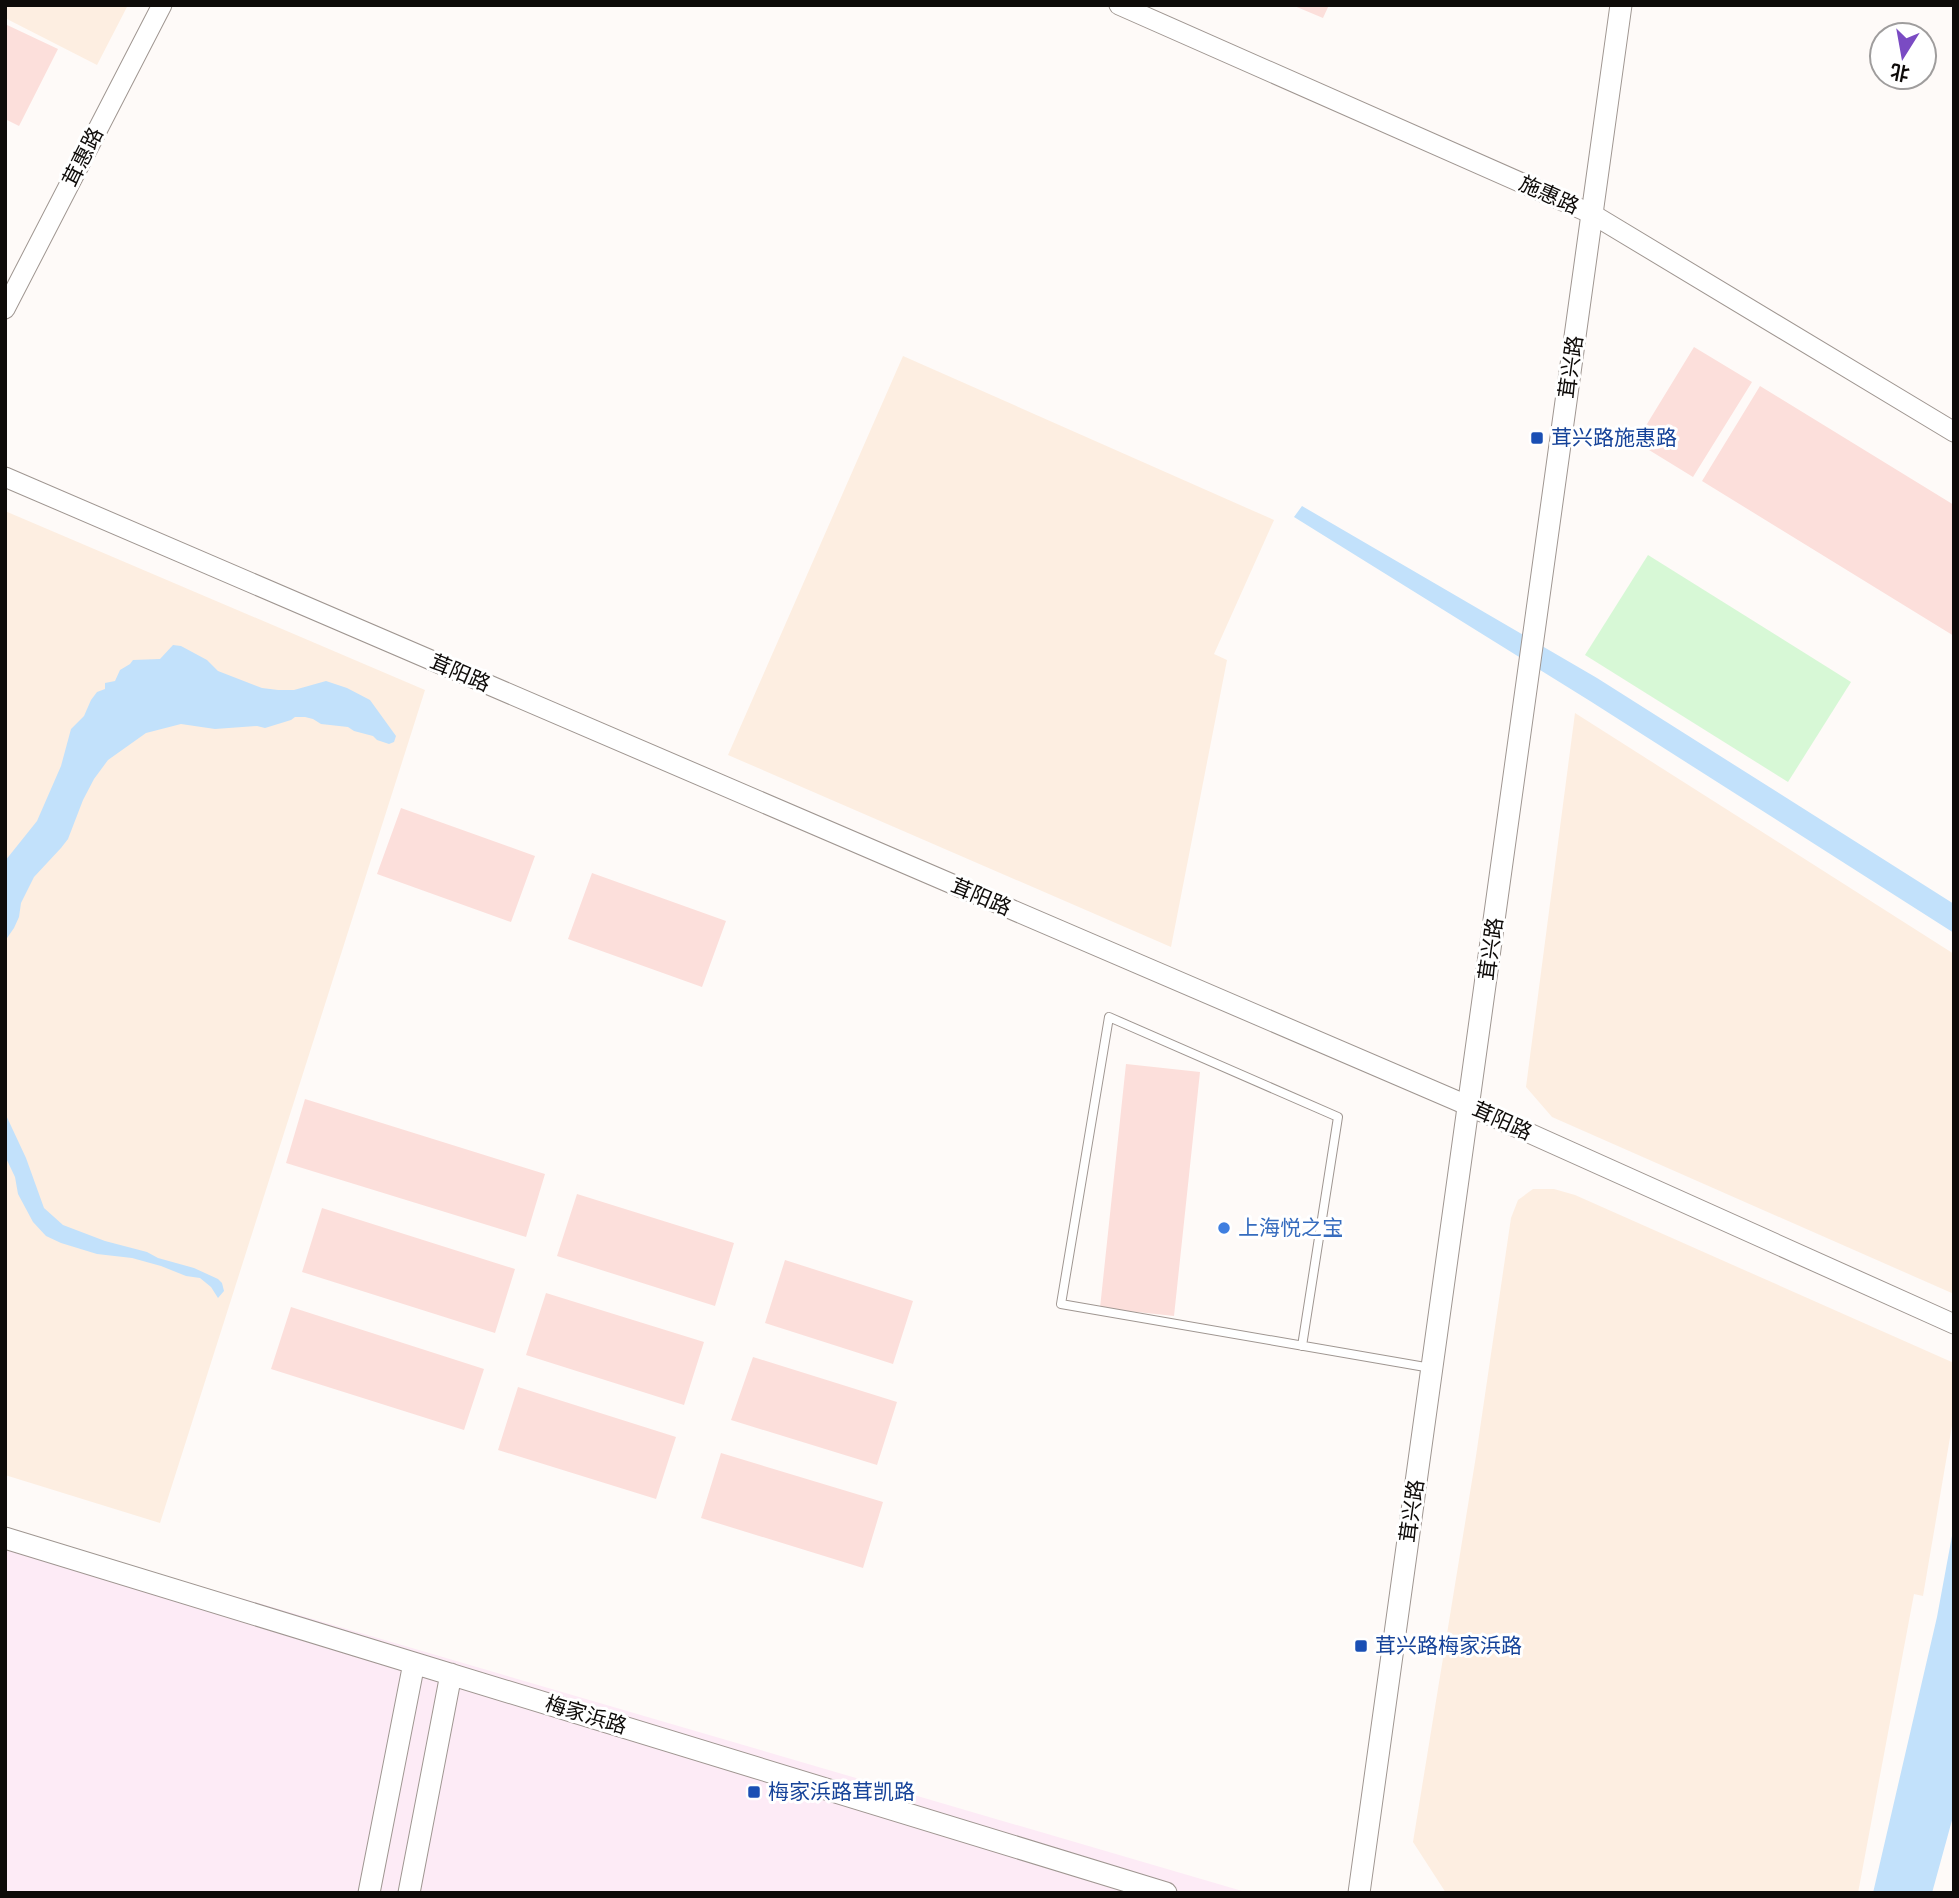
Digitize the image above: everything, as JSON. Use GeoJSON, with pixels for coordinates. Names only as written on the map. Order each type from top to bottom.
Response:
{"type":"FeatureCollection","features":[{"type":"Feature","properties":{"kind":"main road","name":"茸兴路"},"geometry":{"type":"LineString","coordinates":[[1359,1893],[1622,5]]}},
{"type":"Feature","properties":{"kind":"main road","name":"梅家浜路"},"geometry":{"type":"LineString","coordinates":[[5,1538],[1166,1893]]}},
{"type":"Feature","properties":{"kind":"main road"},"geometry":{"type":"LineString","coordinates":[[369,1893],[414,1663]]}},
{"type":"Feature","properties":{"kind":"main road"},"geometry":{"type":"LineString","coordinates":[[409,1893],[451,1674]]}},
{"type":"Feature","properties":{"kind":"street","name":"茸惠路"},"geometry":{"type":"LineString","coordinates":[[5,309],[162,5]]}},
{"type":"Feature","properties":{"kind":"street","name":"施惠路"},"geometry":{"type":"LineString","coordinates":[[1119,5],[1592,214],[1954,432]]}},
{"type":"Feature","properties":{"kind":"street","name":"茸阳路"},"geometry":{"type":"LineString","coordinates":[[5,477],[1469,1106],[1954,1324]]}},
{"type":"Feature","properties":{"kind":"lane"},"geometry":{"type":"LineString","coordinates":[[1302,1346],[1338,1118],[1108,1017],[1061,1304],[1302,1346],[1432,1368]]}},
{"type":"Feature","properties":{"kind":"shaded area"},"geometry":{"type":"Polygon","coordinates":[[[5,5],[128,5],[97,65],[5,18],[5,5]]]}},
{"type":"Feature","properties":{"kind":"shaded area"},"geometry":{"type":"Polygon","coordinates":[[[903,356],[1274,520],[1214,654],[1227,660],[1171,947],[728,755],[903,356]]]}},
{"type":"Feature","properties":{"kind":"shaded area"},"geometry":{"type":"Polygon","coordinates":[[[5,511],[425,690],[160,1523],[5,1475],[5,511]]]}},
{"type":"Feature","properties":{"kind":"shaded area"},"geometry":{"type":"Polygon","coordinates":[[[1575,713],[1954,954],[1954,1294],[1552,1117],[1526,1087],[1575,713]]]}},
{"type":"Feature","properties":{"kind":"shaded area"},"geometry":{"type":"Polygon","coordinates":[[[1533,1189],[1554,1189],[1575,1195],[1954,1363],[1954,1414],[1923,1596],[1914,1594],[1858,1893],[1446,1893],[1413,1842],[1476,1456],[1511,1218],[1518,1200],[1533,1189]]]}},
{"type":"Feature","properties":{"kind":"shaded area"},"geometry":{"type":"Polygon","coordinates":[[[5,1529],[1249,1893],[5,1893],[5,1529]]]}},
{"type":"Feature","properties":{"kind":"green space"},"geometry":{"type":"Polygon","coordinates":[[[1648,555],[1851,682],[1788,782],[1585,655],[1648,555]]]}},
{"type":"Feature","properties":{"kind":"water"},"geometry":{"type":"Polygon","coordinates":[[[1302,506],[1597,678],[1954,904],[1954,933],[1590,701],[1294,517],[1302,506]]]}},
{"type":"Feature","properties":{"kind":"water"},"geometry":{"type":"Polygon","coordinates":[[[173,645],[181,646],[207,660],[218,671],[262,688],[294,690],[326,681],[347,688],[370,700],[396,736],[394,742],[389,744],[348,727],[321,724],[305,717],[295,717],[265,728],[257,726],[215,729],[181,724],[146,733],[108,760],[94,779],[68,839],[34,877],[21,903],[19,917],[5,941],[5,861],[37,821],[61,766],[71,729],[84,716],[97,692],[105,689],[105,683],[115,681],[120,670],[133,660],[160,659],[173,645]]]}},
{"type":"Feature","properties":{"kind":"water"},"geometry":{"type":"Polygon","coordinates":[[[5,1113],[26,1158],[44,1208],[63,1225],[105,1241],[194,1268],[218,1279],[224,1291],[218,1298],[211,1287],[200,1278],[132,1258],[97,1254],[46,1236],[33,1222],[18,1194],[15,1177],[5,1156],[5,1113]]]}},
{"type":"Feature","properties":{"kind":"water"},"geometry":{"type":"Polygon","coordinates":[[[1954,1525],[1954,1813],[1932,1893],[1873,1893],[1937,1617],[1954,1525]]]}},
{"type":"Feature","properties":{"kind":"building"},"geometry":{"type":"Polygon","coordinates":[[[1292,5],[1329,5],[1323,18],[1292,5]]]}},
{"type":"Feature","properties":{"kind":"building"},"geometry":{"type":"Polygon","coordinates":[[[5,24],[58,49],[19,126],[5,119],[5,24]]]}},
{"type":"Feature","properties":{"kind":"building"},"geometry":{"type":"Polygon","coordinates":[[[1694,347],[1752,382],[1693,477],[1636,442],[1694,347]]]}},
{"type":"Feature","properties":{"kind":"building"},"geometry":{"type":"Polygon","coordinates":[[[1760,386],[1954,505],[1954,636],[1702,481],[1760,386]]]}},
{"type":"Feature","properties":{"kind":"building"},"geometry":{"type":"Polygon","coordinates":[[[401,808],[535,856],[511,922],[377,874],[401,808]]]}},
{"type":"Feature","properties":{"kind":"building"},"geometry":{"type":"Polygon","coordinates":[[[592,873],[726,921],[702,987],[568,939],[592,873]]]}},
{"type":"Feature","properties":{"kind":"building"},"geometry":{"type":"Polygon","coordinates":[[[1126,1064],[1200,1072],[1174,1316],[1100,1308],[1126,1064]]]}},
{"type":"Feature","properties":{"kind":"building"},"geometry":{"type":"Polygon","coordinates":[[[305,1099],[545,1174],[526,1237],[286,1163],[305,1099]]]}},
{"type":"Feature","properties":{"kind":"building"},"geometry":{"type":"Polygon","coordinates":[[[577,1194],[734,1243],[715,1306],[557,1256],[577,1194]]]}},
{"type":"Feature","properties":{"kind":"building"},"geometry":{"type":"Polygon","coordinates":[[[322,1208],[515,1269],[495,1333],[302,1272],[322,1208]]]}},
{"type":"Feature","properties":{"kind":"building"},"geometry":{"type":"Polygon","coordinates":[[[785,1260],[913,1301],[893,1364],[765,1323],[785,1260]]]}},
{"type":"Feature","properties":{"kind":"building"},"geometry":{"type":"Polygon","coordinates":[[[546,1293],[704,1342],[684,1405],[526,1355],[546,1293]]]}},
{"type":"Feature","properties":{"kind":"building"},"geometry":{"type":"Polygon","coordinates":[[[291,1307],[484,1369],[464,1430],[271,1369],[291,1307]]]}},
{"type":"Feature","properties":{"kind":"building"},"geometry":{"type":"Polygon","coordinates":[[[753,1357],[897,1402],[877,1465],[731,1420],[753,1357]]]}},
{"type":"Feature","properties":{"kind":"building"},"geometry":{"type":"Polygon","coordinates":[[[518,1387],[676,1437],[656,1499],[498,1450],[518,1387]]]}},
{"type":"Feature","properties":{"kind":"building"},"geometry":{"type":"Polygon","coordinates":[[[721,1453],[883,1502],[863,1568],[701,1518],[721,1453]]]}},
{"type":"Feature","properties":{"kind":"place","name":"茸兴路施惠路"},"geometry":{"type":"Point","coordinates":[1537,438]}},
{"type":"Feature","properties":{"kind":"place","name":"上海悦之宝"},"geometry":{"type":"Point","coordinates":[1224,1228]}},
{"type":"Feature","properties":{"kind":"place","name":"茸兴路梅家浜路"},"geometry":{"type":"Point","coordinates":[1361,1646]}},
{"type":"Feature","properties":{"kind":"place","name":"梅家浜路茸凯路"},"geometry":{"type":"Point","coordinates":[754,1792]}}]}
